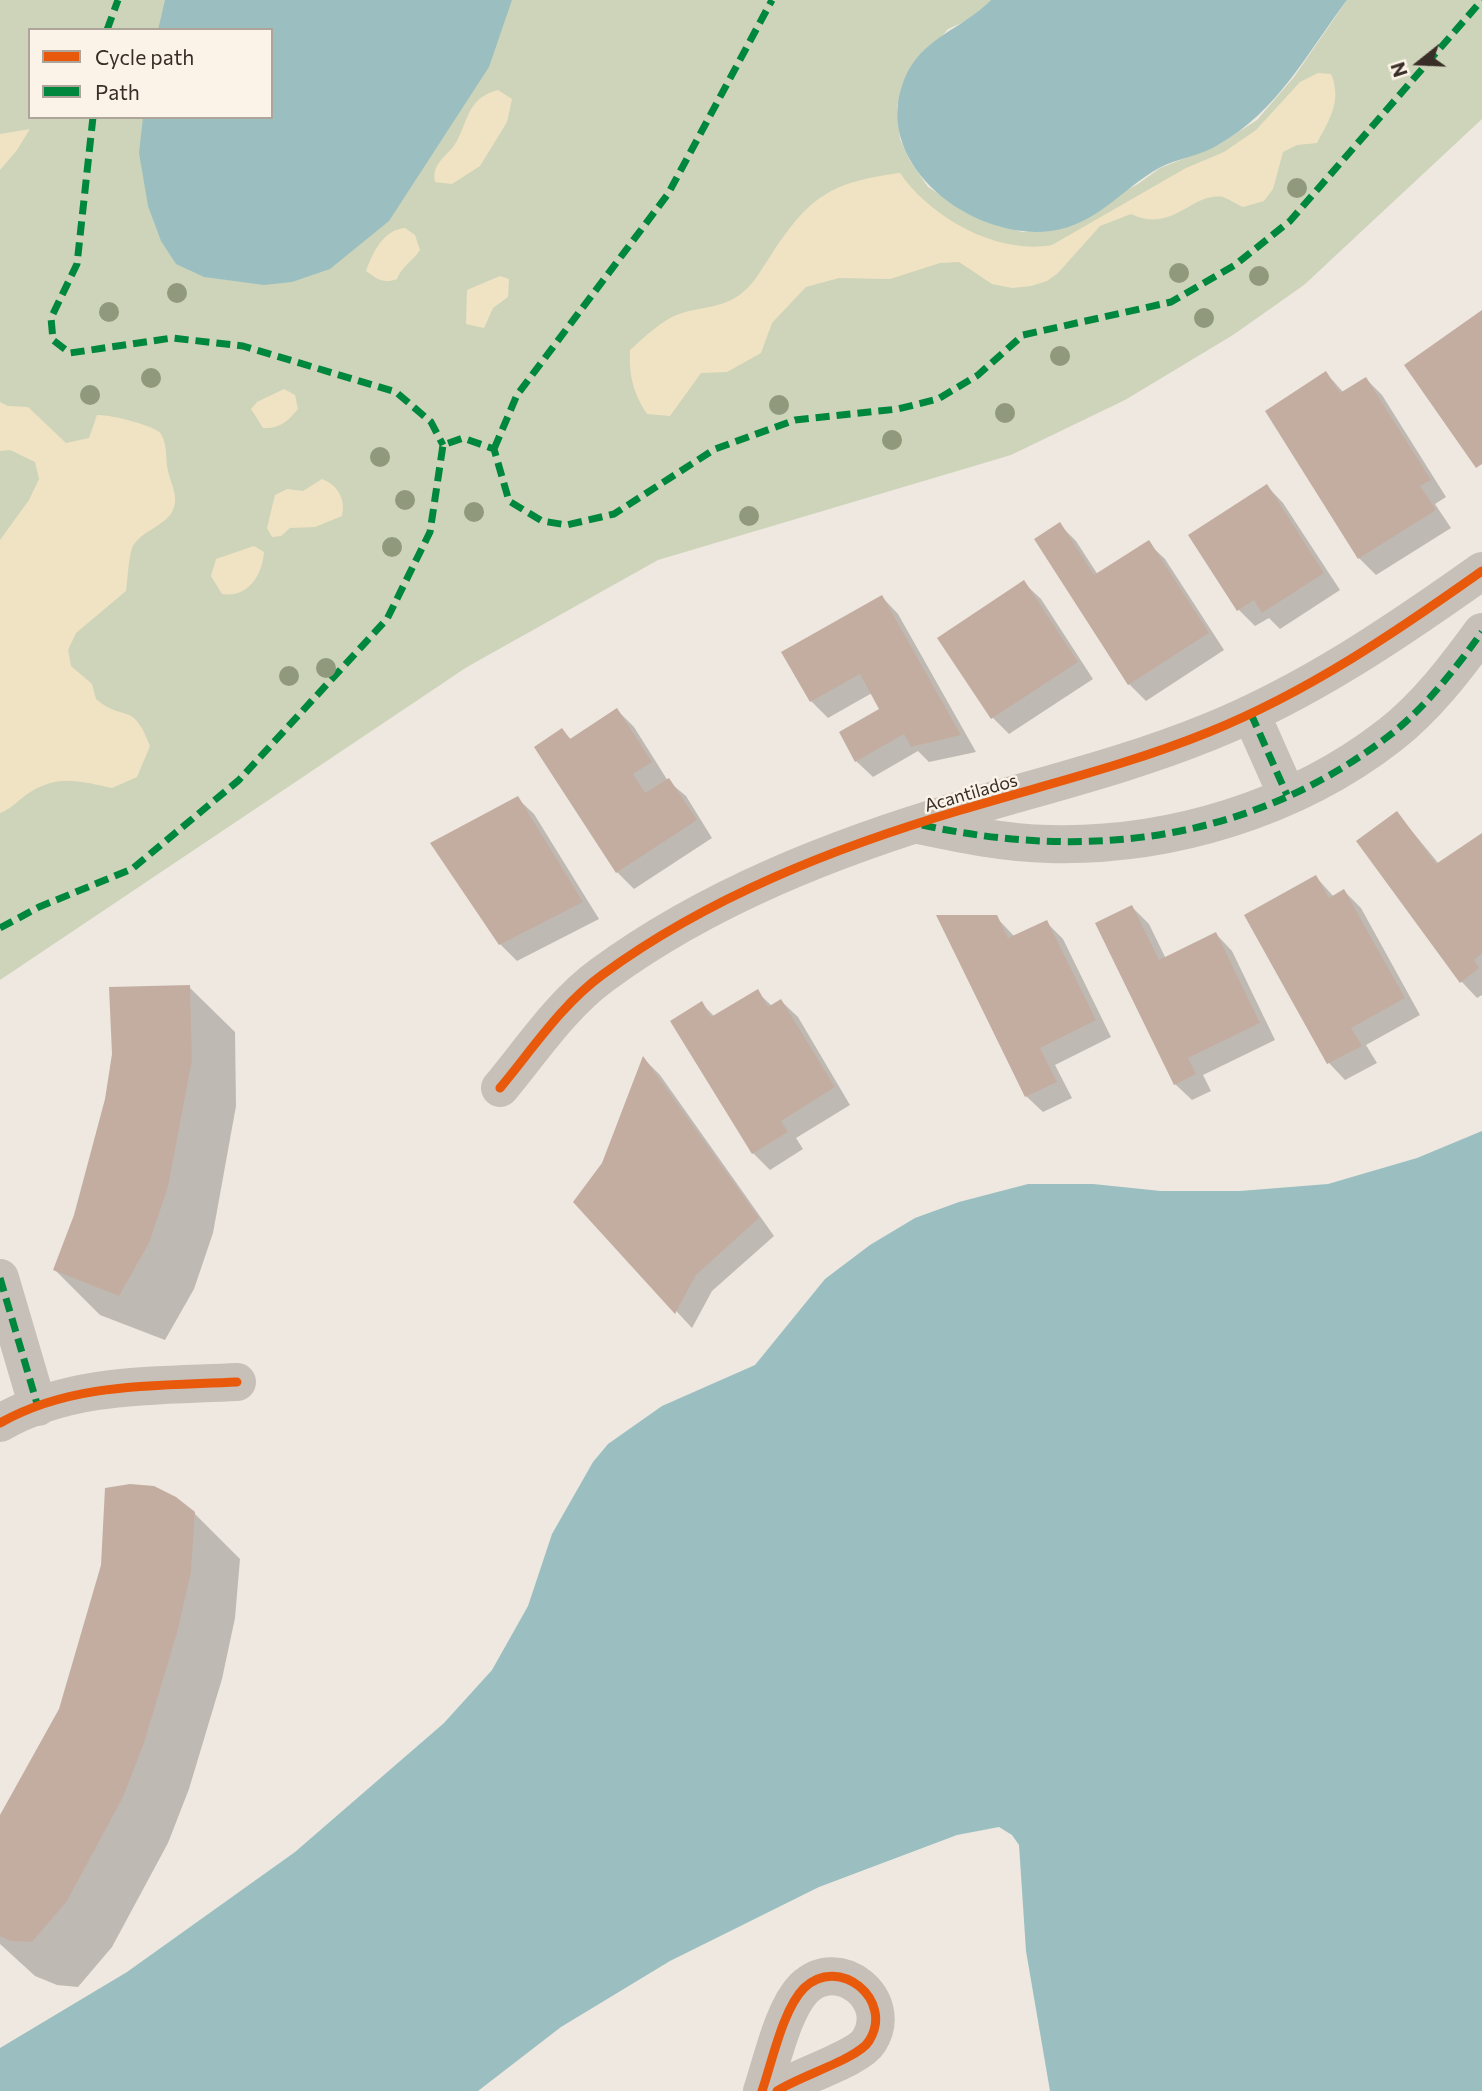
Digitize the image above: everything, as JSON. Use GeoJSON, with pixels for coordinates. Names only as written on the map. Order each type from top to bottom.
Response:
{"type":"FeatureCollection","features":[{"type":"Feature","properties":{"kind":"street","name":"Acantilados"},"geometry":{"type":"LineString","coordinates":[[500,1088],[554,1023],[600,976],[664,935],[743,891],[823,857],[918,825],[1130,761],[1251,714],[1385,640],[1482,571]]}},
{"type":"Feature","properties":{"kind":"street","name":"Acantilados"},"geometry":{"type":"LineString","coordinates":[[918,825],[979,838],[1048,844],[1109,843],[1211,824],[1287,795],[1347,764],[1391,734],[1429,699],[1482,632]]}},
{"type":"Feature","properties":{"kind":"street"},"geometry":{"type":"LineString","coordinates":[[1251,714],[1287,795]]}},
{"type":"Feature","properties":{"kind":"street"},"geometry":{"type":"LineString","coordinates":[[0,1278],[38,1407]]}},
{"type":"Feature","properties":{"kind":"street"},"geometry":{"type":"LineString","coordinates":[[0,1423],[68,1396],[109,1388],[237,1382]]}},
{"type":"Feature","properties":{"kind":"street"},"geometry":{"type":"LineString","coordinates":[[762,2091],[793,2003],[806,1986],[821,1979],[844,1977],[860,1985],[875,2004],[877,2024],[869,2042],[854,2056],[797,2078],[776,2091]]}},
{"type":"Feature","properties":{"kind":"green space"},"geometry":{"type":"Polygon","coordinates":[[[0,0],[991,0],[975,17],[948,29],[904,81],[897,107],[900,139],[910,161],[928,187],[976,217],[1022,232],[1051,231],[1138,184],[1160,168],[1218,145],[1257,120],[1294,77],[1347,0],[1482,0],[1482,119],[1304,285],[1233,335],[1125,400],[1011,455],[658,560],[467,667],[0,980],[0,0]]]}},
{"type":"Feature","properties":{"kind":"sand"},"geometry":{"type":"Polygon","coordinates":[[[1318,73],[1331,74],[1334,83],[1335,101],[1330,117],[1317,143],[1297,145],[1283,152],[1273,189],[1264,201],[1243,207],[1223,197],[1212,197],[1159,219],[1146,219],[1131,214],[1100,226],[1058,273],[1047,281],[1031,286],[1012,288],[992,284],[959,262],[940,263],[890,279],[839,278],[806,287],[772,323],[761,353],[727,372],[701,373],[670,416],[647,414],[638,398],[631,376],[630,350],[668,319],[724,303],[744,292],[797,219],[810,206],[838,188],[856,181],[900,173],[929,205],[967,230],[1009,244],[1031,247],[1052,245],[1186,168],[1224,152],[1256,130],[1300,82],[1318,73]]]}},
{"type":"Feature","properties":{"kind":"sand"},"geometry":{"type":"Polygon","coordinates":[[[498,90],[512,99],[507,122],[480,166],[452,184],[435,182],[438,164],[455,145],[476,103],[481,97],[498,90]]]}},
{"type":"Feature","properties":{"kind":"sand"},"geometry":{"type":"Polygon","coordinates":[[[30,129],[17,150],[0,170],[0,134],[30,129]]]}},
{"type":"Feature","properties":{"kind":"sand"},"geometry":{"type":"Polygon","coordinates":[[[405,228],[415,235],[420,250],[397,279],[380,280],[366,271],[385,237],[405,228]]]}},
{"type":"Feature","properties":{"kind":"sand"},"geometry":{"type":"Polygon","coordinates":[[[500,276],[509,279],[508,297],[493,308],[484,328],[466,324],[467,290],[500,276]]]}},
{"type":"Feature","properties":{"kind":"sand"},"geometry":{"type":"Polygon","coordinates":[[[284,389],[295,395],[298,409],[283,423],[263,428],[251,409],[257,402],[284,389]]]}},
{"type":"Feature","properties":{"kind":"sand"},"geometry":{"type":"Polygon","coordinates":[[[0,402],[8,406],[28,407],[66,443],[89,438],[97,415],[132,421],[158,431],[165,443],[175,501],[168,517],[135,542],[126,591],[76,633],[68,650],[71,666],[92,684],[96,699],[133,717],[144,732],[150,746],[137,777],[112,788],[72,781],[52,783],[32,791],[0,813],[0,540],[29,500],[39,479],[35,462],[10,450],[0,451],[0,402]]]}},
{"type":"Feature","properties":{"kind":"sand"},"geometry":{"type":"Polygon","coordinates":[[[322,479],[339,493],[343,503],[342,516],[315,527],[290,528],[281,536],[272,537],[267,528],[275,495],[287,489],[303,491],[322,479]]]}},
{"type":"Feature","properties":{"kind":"sand"},"geometry":{"type":"Polygon","coordinates":[[[254,546],[264,552],[257,577],[246,589],[222,594],[211,576],[216,559],[254,546]]]}},
{"type":"Feature","properties":{"kind":"water"},"geometry":{"type":"Polygon","coordinates":[[[165,0],[512,0],[489,67],[389,221],[330,269],[292,282],[264,285],[204,277],[176,264],[161,241],[148,206],[139,153],[143,119],[273,119],[273,28],[158,28],[165,0]]]}},
{"type":"Feature","properties":{"kind":"water"},"geometry":{"type":"Polygon","coordinates":[[[991,0],[1347,0],[1290,80],[1258,115],[1239,131],[1211,149],[1159,168],[1082,222],[1051,231],[1021,231],[990,224],[961,210],[936,191],[915,168],[902,141],[897,111],[904,80],[911,65],[931,44],[991,0]]]}},
{"type":"Feature","properties":{"kind":"water"},"geometry":{"type":"Polygon","coordinates":[[[1482,1131],[1482,2091],[1050,2091],[1026,1951],[1019,1845],[1012,1835],[999,1827],[957,1835],[819,1887],[670,1961],[561,2027],[478,2091],[0,2091],[0,2048],[127,1972],[295,1852],[444,1723],[492,1670],[528,1606],[552,1534],[593,1462],[608,1444],[662,1406],[755,1365],[825,1279],[870,1245],[915,1218],[959,1202],[1028,1184],[1093,1184],[1161,1191],[1240,1191],[1328,1184],[1417,1158],[1482,1131]]]}},
{"type":"Feature","properties":{"kind":"building"},"geometry":{"type":"Polygon","coordinates":[[[1482,310],[1482,464],[1476,468],[1404,365],[1482,310]]]}},
{"type":"Feature","properties":{"kind":"building"},"geometry":{"type":"Polygon","coordinates":[[[1326,371],[1340,393],[1366,377],[1431,480],[1420,486],[1436,510],[1358,559],[1265,411],[1326,371]]]}},
{"type":"Feature","properties":{"kind":"building"},"geometry":{"type":"Polygon","coordinates":[[[1267,484],[1324,573],[1262,613],[1254,600],[1237,611],[1188,535],[1267,484]]]}},
{"type":"Feature","properties":{"kind":"building"},"geometry":{"type":"Polygon","coordinates":[[[1060,522],[1094,575],[1149,540],[1209,633],[1128,685],[1034,539],[1060,522]]]}},
{"type":"Feature","properties":{"kind":"building"},"geometry":{"type":"Polygon","coordinates":[[[1024,580],[1078,662],[991,719],[937,638],[1024,580]]]}},
{"type":"Feature","properties":{"kind":"building"},"geometry":{"type":"Polygon","coordinates":[[[882,595],[961,735],[911,747],[904,734],[855,762],[839,732],[879,709],[860,674],[810,702],[781,652],[882,595]]]}},
{"type":"Feature","properties":{"kind":"building"},"geometry":{"type":"Polygon","coordinates":[[[617,708],[652,762],[633,774],[645,793],[669,778],[697,820],[616,873],[534,747],[562,728],[570,739],[617,708]]]}},
{"type":"Feature","properties":{"kind":"building"},"geometry":{"type":"Polygon","coordinates":[[[518,796],[583,902],[499,945],[430,843],[518,796]]]}},
{"type":"Feature","properties":{"kind":"building"},"geometry":{"type":"Polygon","coordinates":[[[1397,811],[1436,864],[1482,833],[1482,953],[1474,960],[1479,968],[1460,983],[1356,841],[1397,811]]]}},
{"type":"Feature","properties":{"kind":"building"},"geometry":{"type":"Polygon","coordinates":[[[1316,875],[1329,898],[1344,889],[1405,998],[1351,1028],[1362,1046],[1327,1064],[1244,915],[1316,875]]]}},
{"type":"Feature","properties":{"kind":"building"},"geometry":{"type":"Polygon","coordinates":[[[1132,905],[1159,960],[1216,932],[1260,1023],[1188,1058],[1196,1074],[1174,1085],[1095,923],[1132,905]]]}},
{"type":"Feature","properties":{"kind":"building"},"geometry":{"type":"Polygon","coordinates":[[[936,915],[997,915],[1008,938],[1047,920],[1096,1020],[1040,1048],[1057,1082],[1025,1097],[936,915]]]}},
{"type":"Feature","properties":{"kind":"building"},"geometry":{"type":"Polygon","coordinates":[[[190,985],[192,1060],[168,1187],[149,1243],[119,1296],[53,1270],[74,1215],[105,1099],[112,1054],[109,987],[190,985]]]}},
{"type":"Feature","properties":{"kind":"building"},"geometry":{"type":"Polygon","coordinates":[[[758,989],[768,1007],[781,999],[835,1087],[781,1121],[788,1132],[752,1154],[670,1021],[702,1001],[711,1017],[758,989]]]}},
{"type":"Feature","properties":{"kind":"building"},"geometry":{"type":"Polygon","coordinates":[[[643,1056],[759,1218],[696,1275],[675,1314],[573,1202],[602,1163],[643,1056]]]}},
{"type":"Feature","properties":{"kind":"building"},"geometry":{"type":"Polygon","coordinates":[[[130,1484],[154,1486],[176,1497],[195,1512],[191,1572],[177,1633],[144,1743],[123,1797],[67,1901],[32,1942],[10,1941],[0,1936],[0,1815],[59,1709],[101,1565],[105,1488],[130,1484]]]}},
{"type":"Feature","properties":{"kind":"marked path"},"geometry":{"type":"LineString","coordinates":[[108,28],[118,0]]}},
{"type":"Feature","properties":{"kind":"marked path"},"geometry":{"type":"LineString","coordinates":[[494,449],[517,395],[668,194],[772,0]]}},
{"type":"Feature","properties":{"kind":"marked path"},"geometry":{"type":"LineString","coordinates":[[0,928],[39,907],[132,869],[239,780],[387,619],[430,532],[443,445],[463,438],[494,449],[509,501],[542,521],[567,525],[614,514],[715,449],[795,420],[898,409],[938,399],[978,375],[1023,335],[1171,302],[1235,265],[1290,221],[1482,0]]}},
{"type":"Feature","properties":{"kind":"marked path"},"geometry":{"type":"LineString","coordinates":[[93,119],[77,264],[51,318],[53,340],[70,353],[172,338],[243,346],[396,392],[431,422],[443,445]]}},
{"type":"Feature","properties":{"kind":"marked path"},"geometry":{"type":"LineString","coordinates":[[922,825],[984,836],[1046,841],[1106,841],[1166,834],[1225,820],[1282,799],[1337,771],[1390,735],[1428,700],[1482,632]]}},
{"type":"Feature","properties":{"kind":"marked path"},"geometry":{"type":"LineString","coordinates":[[1251,714],[1287,795]]}},
{"type":"Feature","properties":{"kind":"marked path"},"geometry":{"type":"LineString","coordinates":[[0,1278],[38,1407]]}},
{"type":"Feature","properties":{"kind":"cycle path"},"geometry":{"type":"LineString","coordinates":[[500,1088],[560,1014],[587,987],[643,947],[729,898],[867,840],[1148,755],[1246,716],[1316,680],[1482,571]]}},
{"type":"Feature","properties":{"kind":"cycle path"},"geometry":{"type":"LineString","coordinates":[[0,1423],[56,1400],[86,1393],[146,1386],[237,1382]]}},
{"type":"Feature","properties":{"kind":"cycle path"},"geometry":{"type":"LineString","coordinates":[[762,2091],[784,2022],[804,1988],[818,1979],[833,1976],[847,1979],[859,1986],[869,1997],[875,2011],[875,2026],[869,2041],[863,2048],[841,2061],[777,2091]]}}]}
